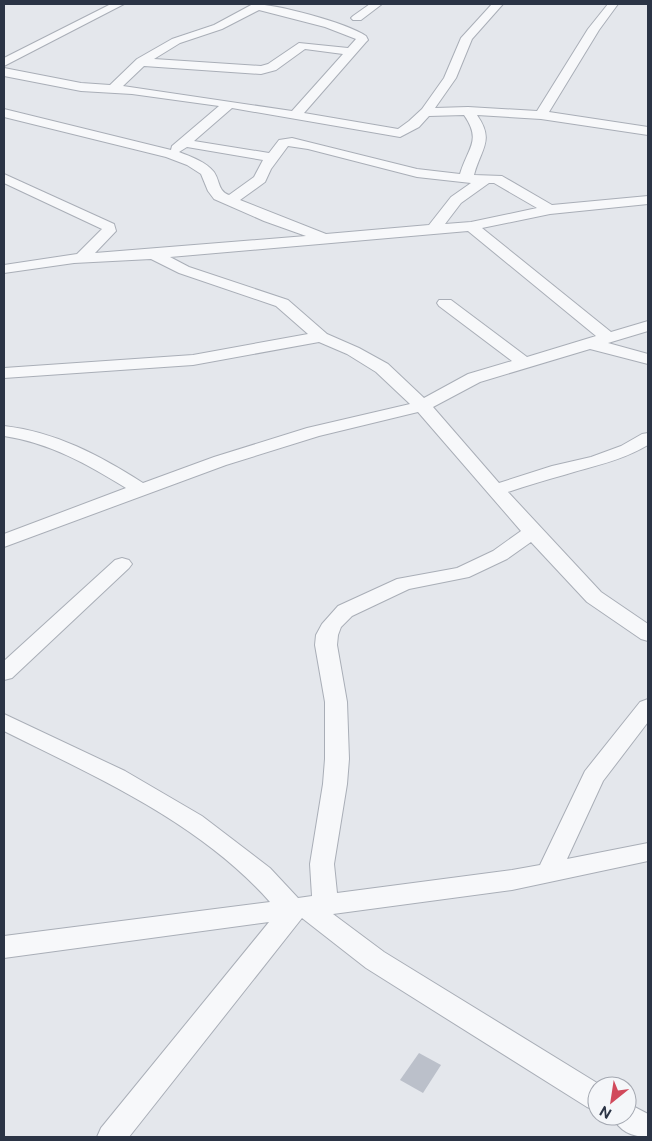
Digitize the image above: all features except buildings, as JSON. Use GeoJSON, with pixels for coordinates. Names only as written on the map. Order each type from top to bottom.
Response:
{"type":"FeatureCollection","features":[{"type":"Feature","properties":{"kind":"street"},"geometry":{"type":"LineString","coordinates":[[4,63],[119,4]]}},
{"type":"Feature","properties":{"kind":"street"},"geometry":{"type":"LineString","coordinates":[[357,18],[377,4]]}},
{"type":"Feature","properties":{"kind":"street"},"geometry":{"type":"LineString","coordinates":[[4,72],[81,87],[113,89],[229,104],[400,133],[414,124],[426,112],[450,78],[467,38],[498,4]]}},
{"type":"Feature","properties":{"kind":"street"},"geometry":{"type":"LineString","coordinates":[[542,115],[594,29],[613,4]]}},
{"type":"Feature","properties":{"kind":"street"},"geometry":{"type":"LineString","coordinates":[[113,89],[141,62],[182,38],[218,27],[260,5],[359,35],[362,40],[295,115]]}},
{"type":"Feature","properties":{"kind":"street"},"geometry":{"type":"LineString","coordinates":[[141,62],[260,70],[272,67],[303,45],[350,52]]}},
{"type":"Feature","properties":{"kind":"street"},"geometry":{"type":"LineString","coordinates":[[171,154],[229,104]]}},
{"type":"Feature","properties":{"kind":"street"},"geometry":{"type":"LineString","coordinates":[[426,112],[468,111],[542,115],[648,131]]}},
{"type":"Feature","properties":{"kind":"street"},"geometry":{"type":"LineString","coordinates":[[466,179],[472,157],[481,140],[479,127],[468,111]]}},
{"type":"Feature","properties":{"kind":"street"},"geometry":{"type":"LineString","coordinates":[[4,113],[171,154],[186,160],[207,173],[215,192],[230,201],[269,218],[327,238]]}},
{"type":"Feature","properties":{"kind":"street"},"geometry":{"type":"LineString","coordinates":[[230,201],[260,179],[264,168],[284,143],[292,142],[397,170],[466,179],[502,181],[550,210]]}},
{"type":"Feature","properties":{"kind":"street"},"geometry":{"type":"LineString","coordinates":[[184,143],[272,158]]}},
{"type":"Feature","properties":{"kind":"street"},"geometry":{"type":"LineString","coordinates":[[4,178],[110,228],[82,258]]}},
{"type":"Feature","properties":{"kind":"street"},"geometry":{"type":"LineString","coordinates":[[434,228],[456,200],[484,180]]}},
{"type":"Feature","properties":{"kind":"street"},"geometry":{"type":"LineString","coordinates":[[4,269],[82,258],[215,249],[471,226],[550,210],[648,200]]}},
{"type":"Feature","properties":{"kind":"street"},"geometry":{"type":"LineString","coordinates":[[471,226],[608,338]]}},
{"type":"Feature","properties":{"kind":"street"},"geometry":{"type":"LineString","coordinates":[[184,270],[215,249]]}},
{"type":"Feature","properties":{"kind":"street"},"geometry":{"type":"LineString","coordinates":[[153,254],[184,270],[282,303],[321,338],[353,351],[382,368],[422,406],[532,532],[594,597],[648,634]]}},
{"type":"Feature","properties":{"kind":"street"},"geometry":{"type":"LineString","coordinates":[[445,303],[523,362]]}},
{"type":"Feature","properties":{"kind":"street"},"geometry":{"type":"LineString","coordinates":[[4,541],[140,489],[220,461],[313,432],[422,406],[474,378],[588,343],[645,331]]}},
{"type":"Feature","properties":{"kind":"street"},"geometry":{"type":"LineString","coordinates":[[4,373],[194,360],[321,338]]}},
{"type":"Feature","properties":{"kind":"street"},"geometry":{"type":"LineString","coordinates":[[588,343],[648,358]]}},
{"type":"Feature","properties":{"kind":"street"},"geometry":{"type":"LineString","coordinates":[[4,431],[24,433],[61,444],[109,469],[140,489]]}},
{"type":"Feature","properties":{"kind":"street"},"geometry":{"type":"LineString","coordinates":[[496,490],[559,470],[597,462],[627,450],[648,438]]}},
{"type":"Feature","properties":{"kind":"street"},"geometry":{"type":"LineString","coordinates":[[111,1137],[272,938],[308,908],[322,864],[335,784],[337,759],[336,702],[326,646],[327,635],[332,624],[345,611],[404,584],[462,572],[484,563],[500,555],[532,532]]}},
{"type":"Feature","properties":{"kind":"street"},"geometry":{"type":"LineString","coordinates":[[4,673],[122,564]]}},
{"type":"Feature","properties":{"kind":"street"},"geometry":{"type":"LineString","coordinates":[[548,873],[594,777],[648,707]]}},
{"type":"Feature","properties":{"kind":"street"},"geometry":{"type":"LineString","coordinates":[[4,722],[117,777],[194,822],[374,960],[587,1092]]}},
{"type":"Feature","properties":{"kind":"street"},"geometry":{"type":"LineString","coordinates":[[4,947],[503,882],[648,852]]}},
{"type":"Feature","properties":{"kind":"street"},"geometry":{"type":"LineString","coordinates":[[637,1123],[648,1130]]}}]}
